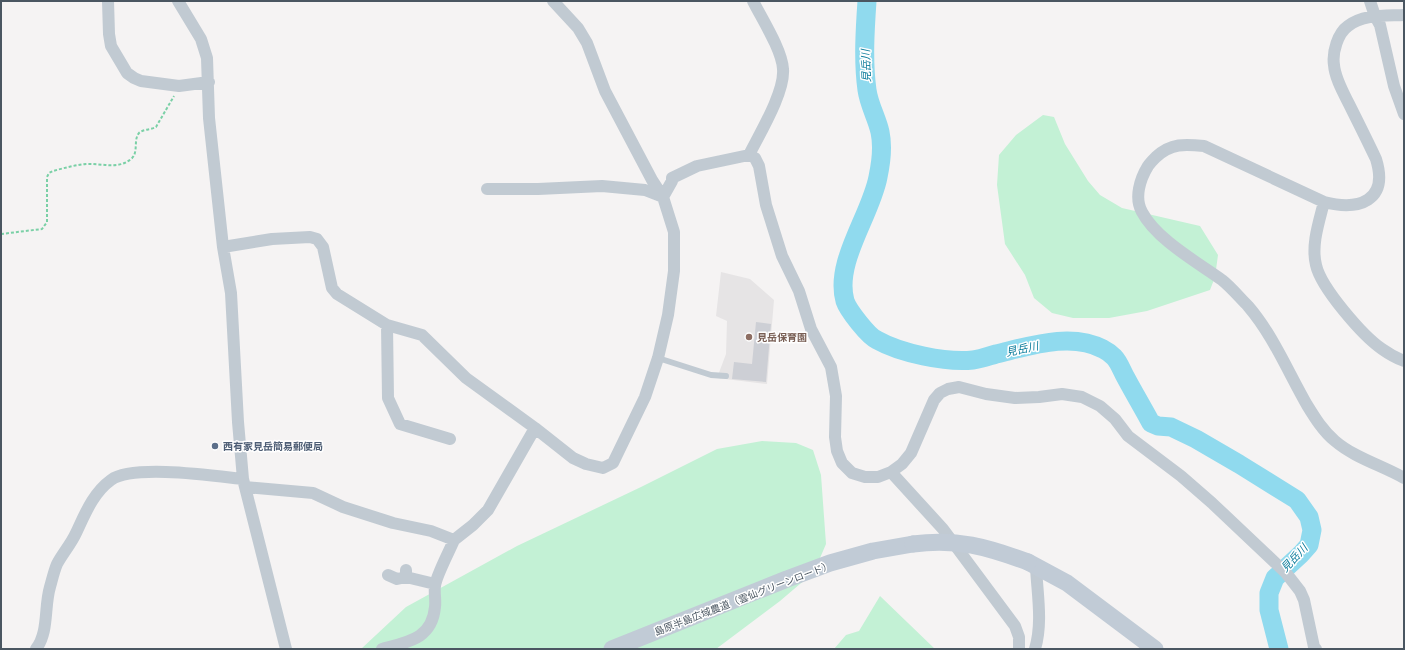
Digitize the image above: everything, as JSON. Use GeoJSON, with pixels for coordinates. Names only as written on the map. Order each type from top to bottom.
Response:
{"type":"FeatureCollection","features":[{"type":"Feature","properties":{"kind":"street"},"geometry":{"type":"LineString","coordinates":[[108,1],[111,46],[127,73],[141,81],[179,86],[208,82]]}},
{"type":"Feature","properties":{"kind":"street"},"geometry":{"type":"LineString","coordinates":[[178,1],[201,39],[207,58],[209,118],[223,247],[231,293],[238,422],[244,483],[286,649]]}},
{"type":"Feature","properties":{"kind":"street"},"geometry":{"type":"LineString","coordinates":[[223,247],[272,239],[310,237],[317,239],[323,247],[332,288],[337,294],[387,325],[422,335],[466,378],[535,428],[573,458],[586,464],[603,468],[613,463],[645,397],[658,358],[668,315],[674,271],[674,232],[663,197],[652,180],[605,92],[588,43],[578,28],[553,1]]}},
{"type":"Feature","properties":{"kind":"street"},"geometry":{"type":"LineString","coordinates":[[749,155],[779,92],[783,79],[783,68],[780,54],[753,1]]}},
{"type":"Feature","properties":{"kind":"street"},"geometry":{"type":"LineString","coordinates":[[1370,1],[1380,25],[1394,86],[1404,114]]}},
{"type":"Feature","properties":{"kind":"street"},"geometry":{"type":"LineString","coordinates":[[1404,15],[1376,16],[1358,21],[1348,26],[1344,30],[1336,45],[1334,65],[1338,82],[1380,170],[1378,189],[1365,201],[1344,206],[1324,202],[1204,146],[1188,144],[1174,146],[1161,153],[1149,164],[1142,177],[1138,197],[1141,211],[1152,228],[1224,282],[1248,307],[1270,337],[1320,426],[1352,453],[1404,478]]}},
{"type":"Feature","properties":{"kind":"street"},"geometry":{"type":"LineString","coordinates":[[663,197],[672,181],[672,178],[697,166],[749,155],[755,158],[759,166],[766,205],[782,256],[799,291],[811,329],[831,367],[836,396],[835,436],[837,451],[842,463],[852,473],[865,477],[878,477],[891,472],[902,464],[911,453],[934,400],[940,393],[948,389],[959,387],[986,394],[1016,398],[1062,394],[1082,397],[1100,406],[1115,419],[1128,436],[1186,480],[1218,508],[1282,569],[1300,591],[1304,600],[1314,646],[1316,649]]}},
{"type":"Feature","properties":{"kind":"street"},"geometry":{"type":"LineString","coordinates":[[487,189],[538,189],[602,186],[645,190],[663,197]]}},
{"type":"Feature","properties":{"kind":"street"},"geometry":{"type":"LineString","coordinates":[[1324,202],[1315,249],[1316,266],[1323,282],[1362,332],[1382,349],[1394,357],[1404,361]]}},
{"type":"Feature","properties":{"kind":"street"},"geometry":{"type":"LineString","coordinates":[[387,325],[388,398],[400,424],[450,439]]}},
{"type":"Feature","properties":{"kind":"street"},"geometry":{"type":"LineString","coordinates":[[382,649],[415,640],[425,633],[431,624],[436,608],[435,584],[454,540],[474,525],[488,510],[535,428]]}},
{"type":"Feature","properties":{"kind":"street"},"geometry":{"type":"LineString","coordinates":[[36,649],[42,638],[49,590],[56,565],[73,539],[94,497],[111,480],[119,475],[138,472],[193,473],[244,483],[313,493],[343,507],[393,523],[431,531],[454,540]]}},
{"type":"Feature","properties":{"kind":"street"},"geometry":{"type":"LineString","coordinates":[[891,472],[943,529],[1015,626],[1019,637],[1019,649]]}},
{"type":"Feature","properties":{"kind":"street","name":"島原半島広域農道（雲仙グリーンロード）"},"geometry":{"type":"LineString","coordinates":[[612,649],[830,563],[873,551],[930,542],[962,543],[999,552],[1032,564],[1067,583],[1155,649]]}},
{"type":"Feature","properties":{"kind":"street"},"geometry":{"type":"LineString","coordinates":[[1032,564],[1040,618],[1035,649]]}},
{"type":"Feature","properties":{"kind":"street"},"geometry":{"type":"LineString","coordinates":[[388,575],[397,578],[406,574],[435,584]]}},
{"type":"Feature","properties":{"kind":"lane"},"geometry":{"type":"LineString","coordinates":[[658,358],[711,375],[726,376]]}},
{"type":"Feature","properties":{"kind":"path"},"geometry":{"type":"LineString","coordinates":[[1,234],[42,229],[45,227],[47,222],[47,177],[49,173],[87,164],[121,165],[133,159],[138,135],[141,132],[156,127],[179,86]]}},
{"type":"Feature","properties":{"kind":"shaded area","name":"見岳保育園"},"geometry":{"type":"Polygon","coordinates":[[[721,272],[750,279],[774,300],[767,384],[717,378],[726,354],[727,321],[716,316],[721,272]]]}},
{"type":"Feature","properties":{"kind":"green space"},"geometry":{"type":"Polygon","coordinates":[[[1043,115],[1054,117],[1065,144],[1088,181],[1100,195],[1122,208],[1200,226],[1218,255],[1215,277],[1210,290],[1147,311],[1109,318],[1073,318],[1052,313],[1034,298],[1025,275],[1005,244],[997,185],[999,155],[1016,135],[1043,115]]]}},
{"type":"Feature","properties":{"kind":"green space"},"geometry":{"type":"Polygon","coordinates":[[[762,441],[796,443],[813,450],[821,475],[826,544],[814,572],[780,601],[716,649],[361,649],[406,607],[517,546],[717,449],[762,441]]]}},
{"type":"Feature","properties":{"kind":"green space"},"geometry":{"type":"Polygon","coordinates":[[[880,596],[935,649],[834,649],[846,635],[859,631],[880,596]]]}},
{"type":"Feature","properties":{"kind":"building"},"geometry":{"type":"Polygon","coordinates":[[[756,322],[771,324],[766,382],[732,379],[734,362],[752,364],[756,322]]]}},
{"type":"Feature","properties":{"kind":"waterway","name":"見岳川"},"geometry":{"type":"LineString","coordinates":[[867,1],[865,46],[867,90],[869,101],[880,132],[881,154],[879,172],[874,192],[849,255],[845,271],[843,286],[845,301],[850,310],[873,338],[898,349],[924,356],[962,361],[973,360],[1036,344],[1064,341],[1078,341],[1103,349],[1112,355],[1117,361],[1151,423],[1158,426],[1171,427],[1196,439],[1297,500],[1309,517],[1312,530],[1309,545],[1275,578],[1269,593],[1269,610],[1279,649]]}},
{"type":"Feature","properties":{"kind":"place","name":"見岳保育園"},"geometry":{"type":"Point","coordinates":[749,337]}},
{"type":"Feature","properties":{"kind":"place","name":"西有家見岳簡易郵便局"},"geometry":{"type":"Point","coordinates":[215,446]}}]}
